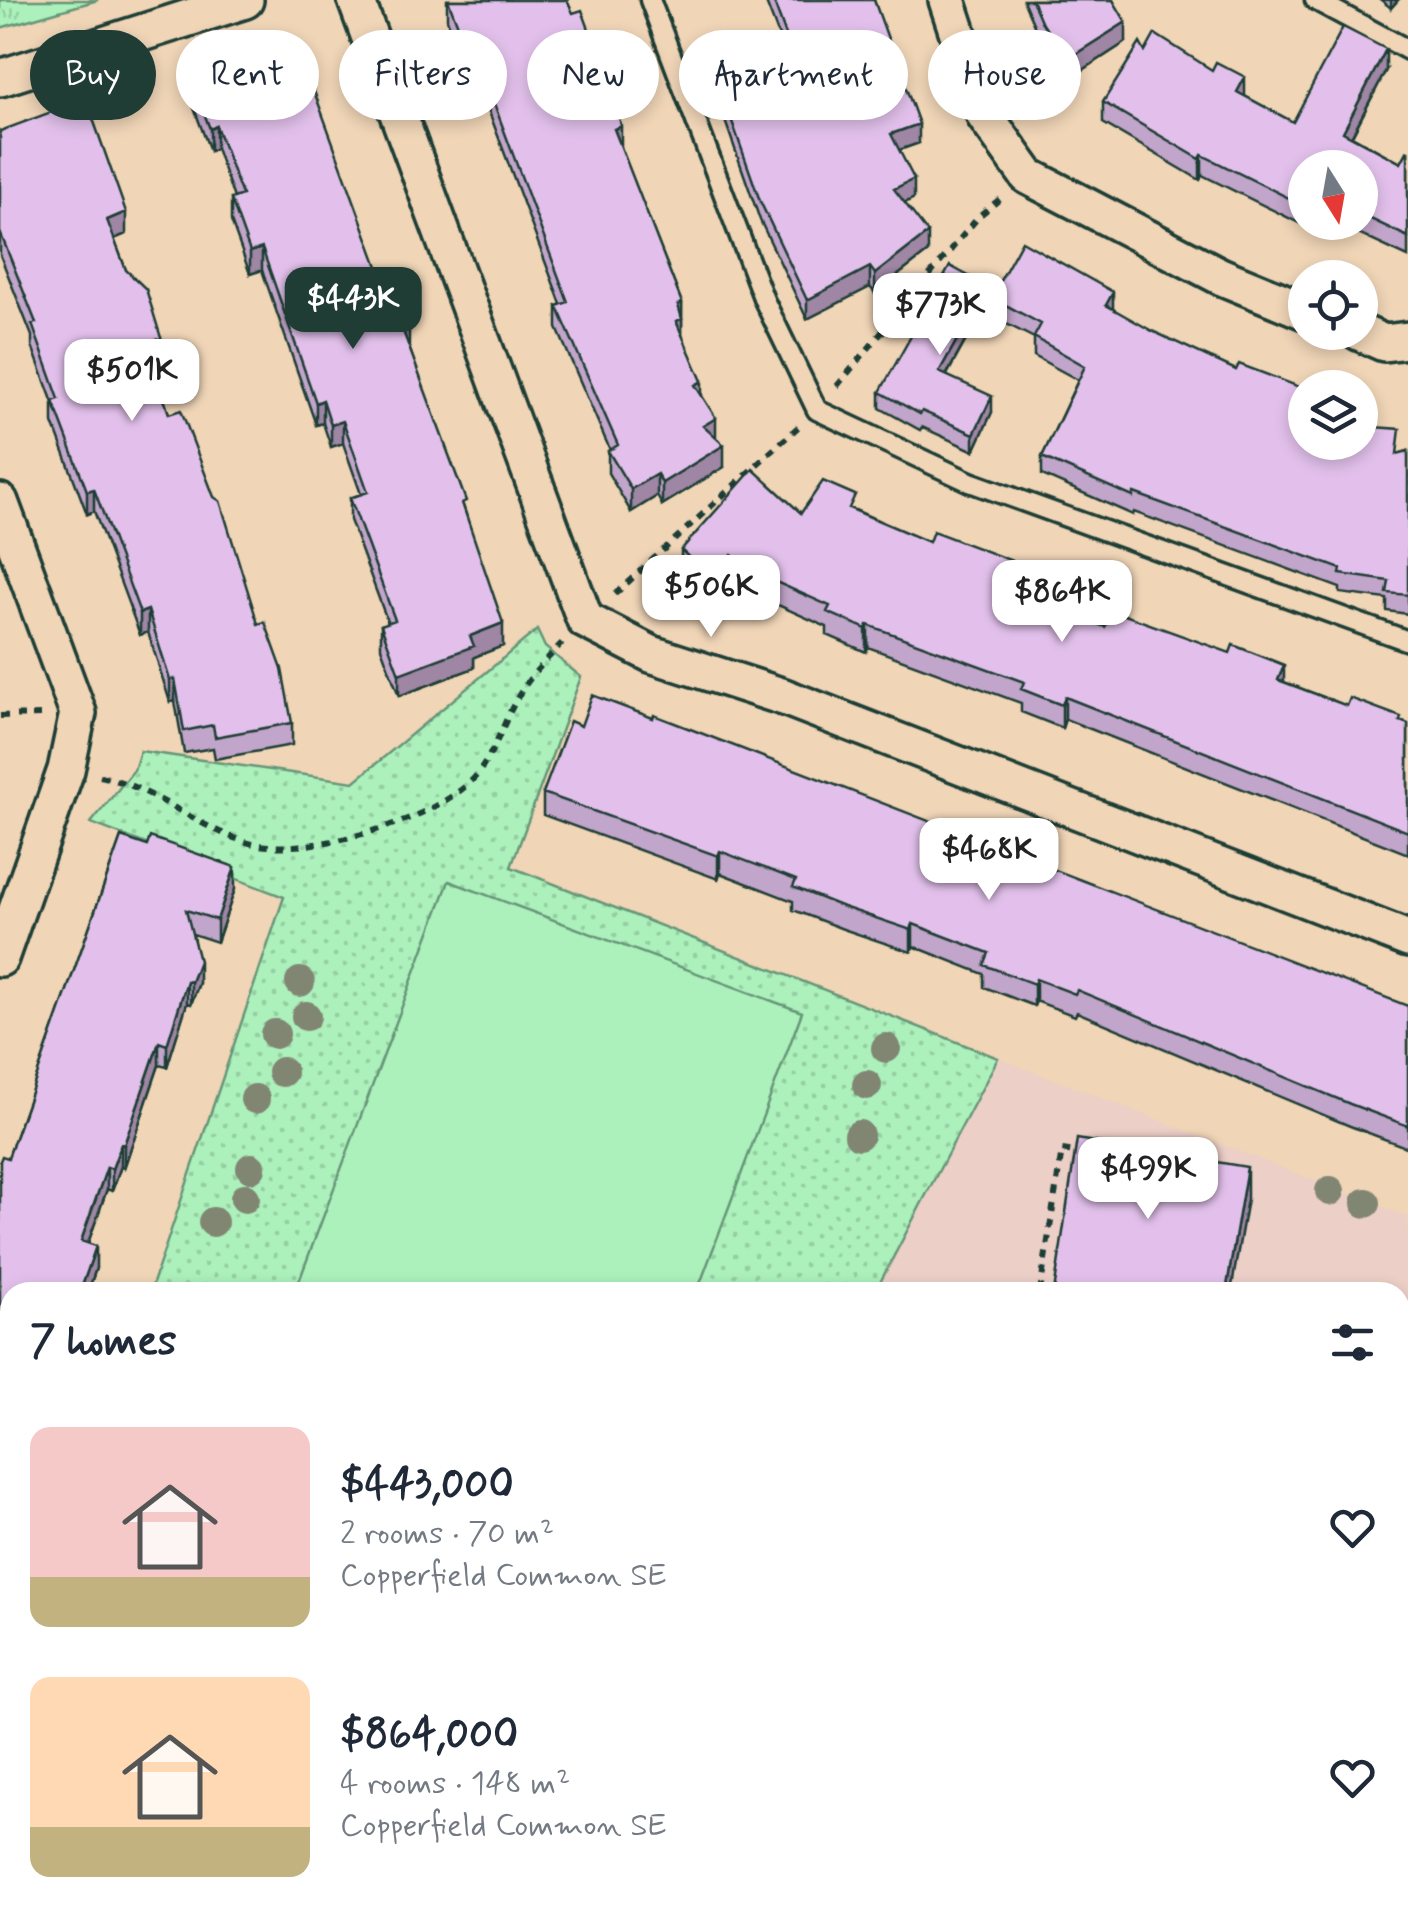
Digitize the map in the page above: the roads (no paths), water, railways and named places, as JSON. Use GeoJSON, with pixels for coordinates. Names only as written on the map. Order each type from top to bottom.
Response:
{"type":"FeatureCollection","features":[{"type":"Feature","properties":{"kind":"street"},"geometry":{"type":"LineString","coordinates":[[0,78],[245,0]]}},
{"type":"Feature","properties":{"kind":"street"},"geometry":{"type":"LineString","coordinates":[[356,0],[585,620],[651,654],[784,697],[1408,939]]}},
{"type":"Feature","properties":{"kind":"street"},"geometry":{"type":"LineString","coordinates":[[947,0],[985,116],[1028,176],[1220,276],[1288,304]]}},
{"type":"Feature","properties":{"kind":"street"},"geometry":{"type":"LineString","coordinates":[[1378,340],[1408,340]]}},
{"type":"Feature","properties":{"kind":"street"},"geometry":{"type":"LineString","coordinates":[[0,502],[78,713],[66,770],[0,958]]}},
{"type":"Feature","properties":{"kind":"lane"},"geometry":{"type":"LineString","coordinates":[[650,0],[764,300],[817,410],[970,482],[1408,641]]}},
{"type":"Feature","properties":{"kind":"lane"},"geometry":{"type":"LineString","coordinates":[[1314,0],[1408,50]]}}]}
